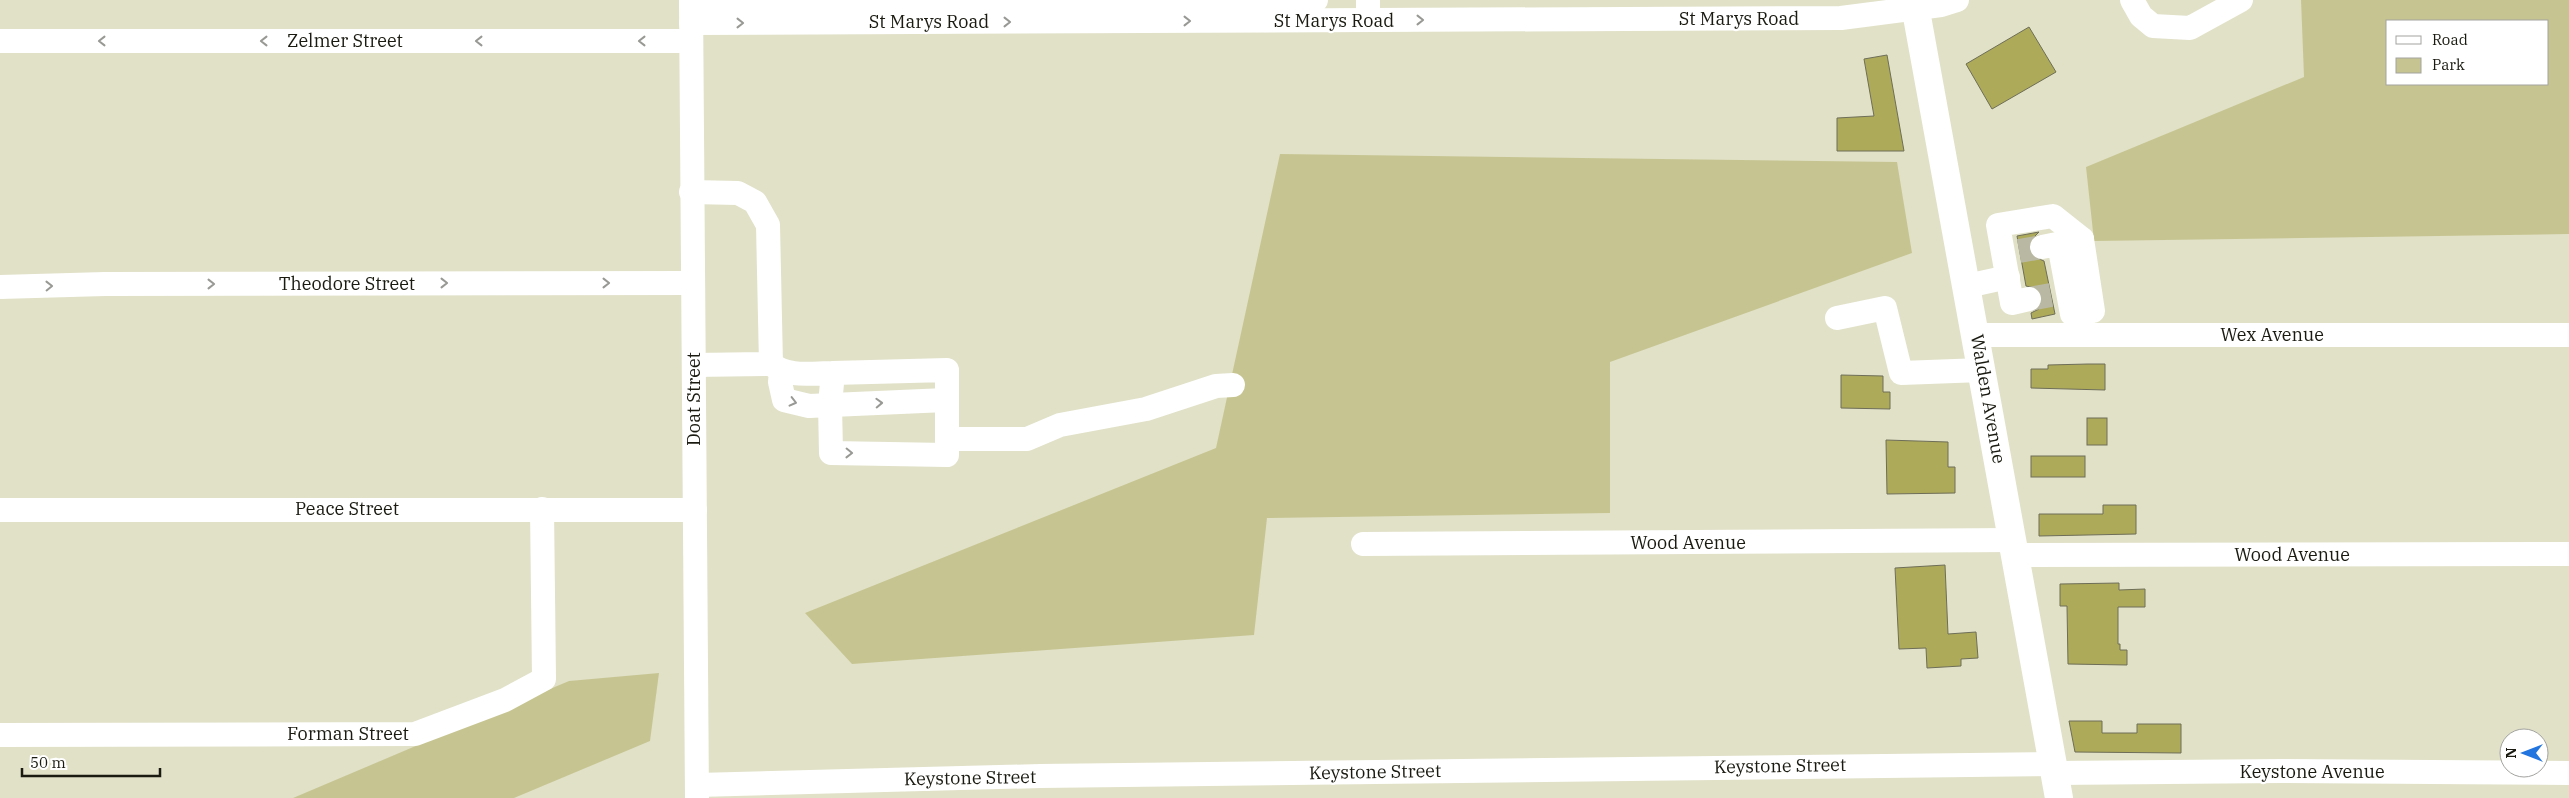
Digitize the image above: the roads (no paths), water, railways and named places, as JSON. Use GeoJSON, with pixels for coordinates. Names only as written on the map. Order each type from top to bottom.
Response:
{"type":"FeatureCollection","features":[{"type":"Feature","properties":{"kind":"main road","name":"Walden Avenue"},"geometry":{"type":"LineString","coordinates":[[1914,4],[2056,778]]}},
{"type":"Feature","properties":{"kind":"street","name":"St Marys Road"},"geometry":{"type":"LineString","coordinates":[[691,17],[1154,7],[1316,0]]}},
{"type":"Feature","properties":{"kind":"street"},"geometry":{"type":"LineString","coordinates":[[1855,0],[1914,4]]}},
{"type":"Feature","properties":{"kind":"street","name":"St Marys Road"},"geometry":{"type":"LineString","coordinates":[[1154,7],[1368,10],[1646,10],[1841,18],[1914,4],[1957,0]]}},
{"type":"Feature","properties":{"kind":"street"},"geometry":{"type":"LineString","coordinates":[[2132,0],[2141,16],[2153,26],[2190,28],[2241,0]]}},
{"type":"Feature","properties":{"kind":"street","name":"Zelmer Street"},"geometry":{"type":"LineString","coordinates":[[0,41],[691,17]]}},
{"type":"Feature","properties":{"kind":"street","name":"Doat Street"},"geometry":{"type":"LineString","coordinates":[[691,17],[697,791]]}},
{"type":"Feature","properties":{"kind":"street"},"geometry":{"type":"LineString","coordinates":[[692,192],[722,191],[738,193],[755,202],[768,225],[776,368],[784,400],[809,406],[946,400]]}},
{"type":"Feature","properties":{"kind":"street"},"geometry":{"type":"LineString","coordinates":[[1967,286],[2036,252]]}},
{"type":"Feature","properties":{"kind":"street"},"geometry":{"type":"LineString","coordinates":[[2036,252],[2012,303],[2064,284]]}},
{"type":"Feature","properties":{"kind":"street"},"geometry":{"type":"LineString","coordinates":[[2036,252],[2064,284],[2072,314],[2093,311],[2093,335]]}},
{"type":"Feature","properties":{"kind":"street","name":"Theodore Street"},"geometry":{"type":"LineString","coordinates":[[0,287],[124,284],[693,283]]}},
{"type":"Feature","properties":{"kind":"street"},"geometry":{"type":"LineString","coordinates":[[1838,318],[1885,308],[1901,372],[1982,370]]}},
{"type":"Feature","properties":{"kind":"street","name":"Wex Avenue"},"geometry":{"type":"LineString","coordinates":[[1976,335],[2569,335]]}},
{"type":"Feature","properties":{"kind":"street"},"geometry":{"type":"LineString","coordinates":[[694,365],[776,368],[833,374],[947,370],[947,455],[831,453],[830,404],[833,374]]}},
{"type":"Feature","properties":{"kind":"street"},"geometry":{"type":"LineString","coordinates":[[947,439],[1027,439],[1060,425],[1146,409],[1216,386],[1233,385]]}},
{"type":"Feature","properties":{"kind":"street","name":"Forman Street"},"geometry":{"type":"LineString","coordinates":[[0,735],[415,734],[506,700],[544,679],[542,509]]}},
{"type":"Feature","properties":{"kind":"street","name":"Peace Street"},"geometry":{"type":"LineString","coordinates":[[0,510],[695,510]]}},
{"type":"Feature","properties":{"kind":"street","name":"Wood Avenue"},"geometry":{"type":"LineString","coordinates":[[1363,544],[2569,554]]}},
{"type":"Feature","properties":{"kind":"street","name":"Keystone Avenue"},"geometry":{"type":"LineString","coordinates":[[2056,778],[2280,771],[2569,773]]}},
{"type":"Feature","properties":{"kind":"street","name":"Keystone Street"},"geometry":{"type":"LineString","coordinates":[[697,791],[1080,776],[2056,778]]}},
{"type":"Feature","properties":{"kind":"tunnel"},"geometry":{"type":"LineString","coordinates":[[2019,251],[2042,247]]}},
{"type":"Feature","properties":{"kind":"tunnel"},"geometry":{"type":"LineString","coordinates":[[2029,299],[2051,295]]}}]}
